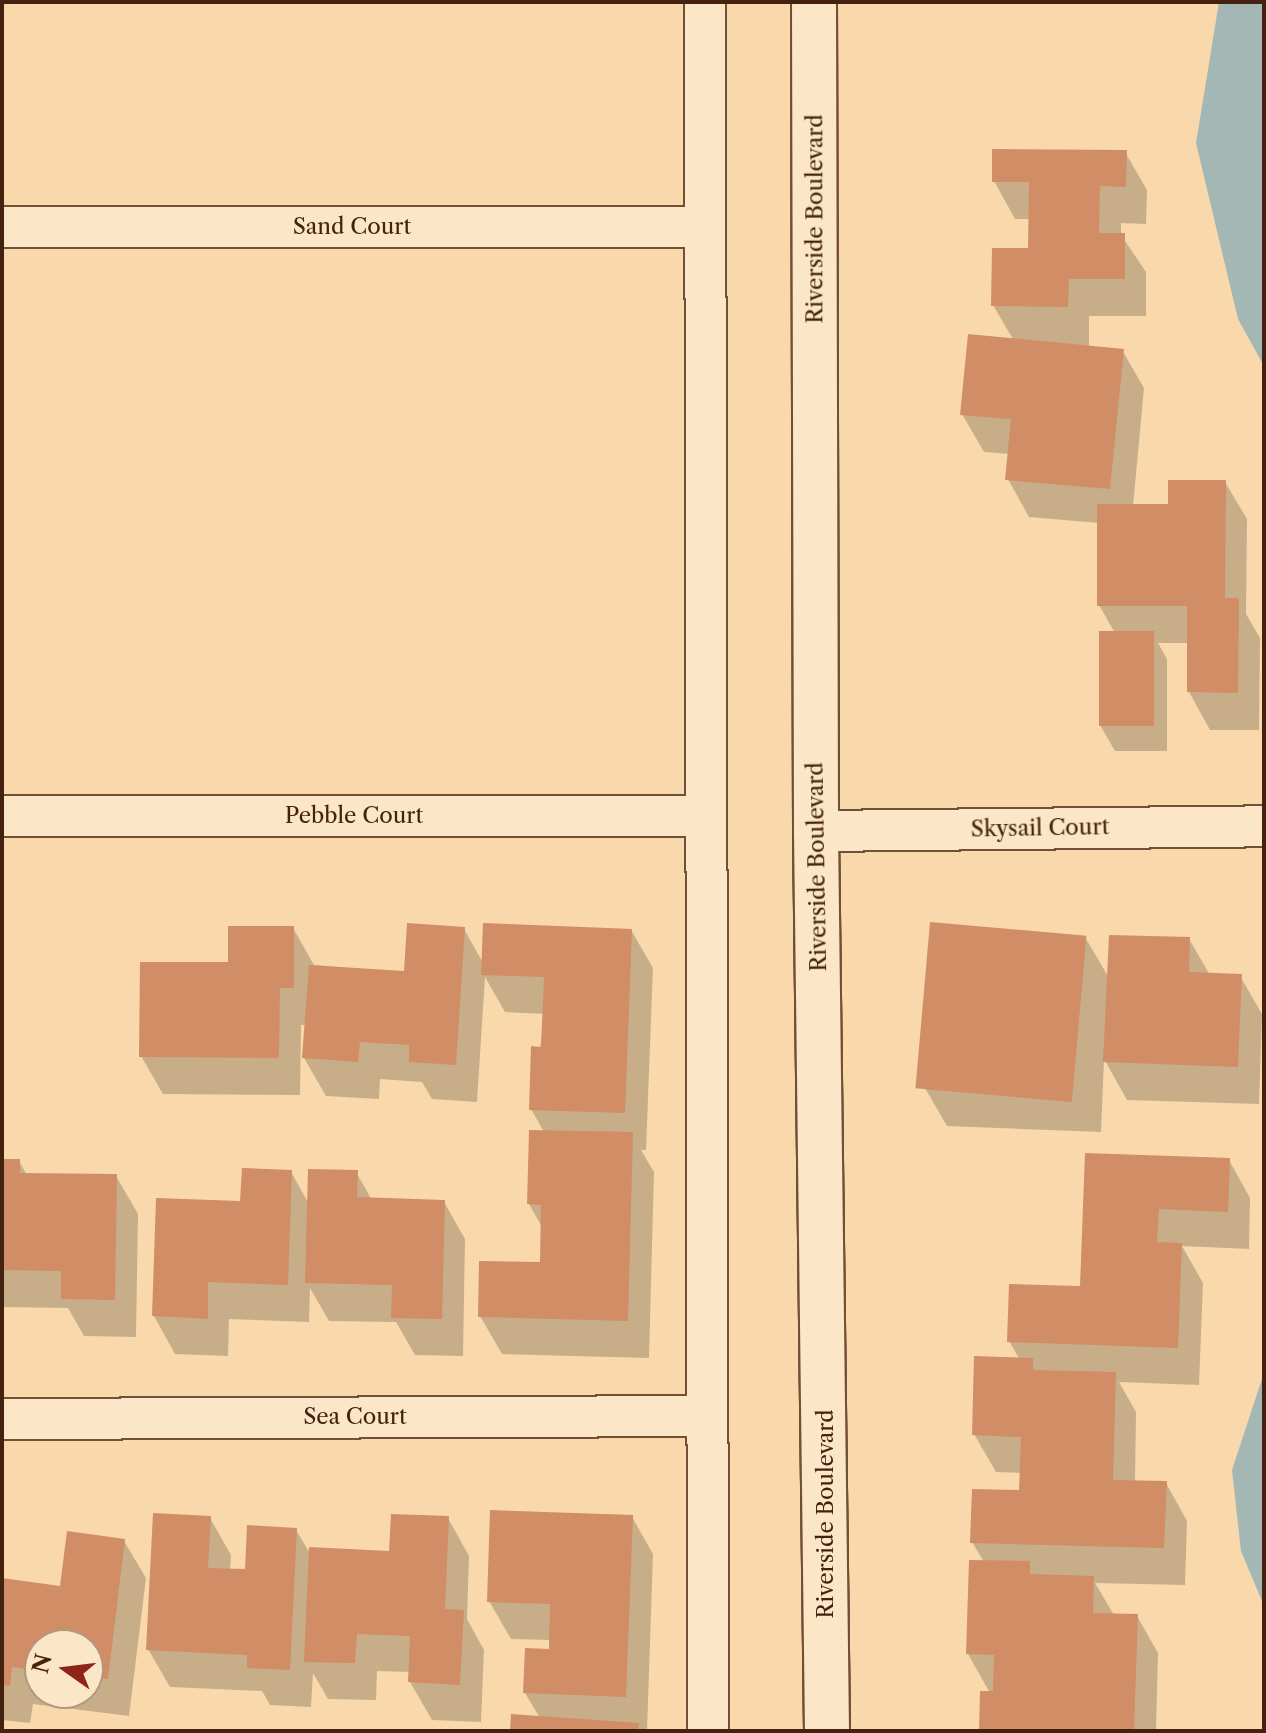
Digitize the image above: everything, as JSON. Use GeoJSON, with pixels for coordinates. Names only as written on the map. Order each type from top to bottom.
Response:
{"type":"FeatureCollection","features":[{"type":"Feature","properties":{"kind":"main road","name":"Riverside Boulevard"},"geometry":{"type":"LineString","coordinates":[[814,2],[816,831],[827,1731]]}},
{"type":"Feature","properties":{"kind":"street"},"geometry":{"type":"LineString","coordinates":[[705,2],[702,227],[708,1731]]}},
{"type":"Feature","properties":{"kind":"street","name":"Sand Court"},"geometry":{"type":"LineString","coordinates":[[2,227],[702,227]]}},
{"type":"Feature","properties":{"kind":"street","name":"Pebble Court"},"geometry":{"type":"LineString","coordinates":[[2,816],[706,816]]}},
{"type":"Feature","properties":{"kind":"street","name":"Skysail Court"},"geometry":{"type":"LineString","coordinates":[[816,831],[1264,826]]}},
{"type":"Feature","properties":{"kind":"street","name":"Sea Court"},"geometry":{"type":"LineString","coordinates":[[2,1419],[707,1416]]}},
{"type":"Feature","properties":{"kind":"shaded area"},"geometry":{"type":"Polygon","coordinates":[[[1219,2],[1264,2],[1264,366],[1238,319],[1196,143],[1219,2]]]}},
{"type":"Feature","properties":{"kind":"shaded area"},"geometry":{"type":"Polygon","coordinates":[[[1264,1373],[1264,1606],[1241,1551],[1232,1470],[1264,1373]]]}},
{"type":"Feature","properties":{"kind":"building"},"geometry":{"type":"Polygon","coordinates":[[[992,149],[1127,150],[1126,187],[1100,186],[1099,233],[1125,233],[1125,279],[1069,279],[1068,307],[991,306],[992,248],[1028,248],[1029,182],[992,182],[992,149]]]}},
{"type":"Feature","properties":{"kind":"building"},"geometry":{"type":"Polygon","coordinates":[[[968,334],[1124,349],[1110,489],[1005,480],[1011,419],[960,415],[968,334]]]}},
{"type":"Feature","properties":{"kind":"building"},"geometry":{"type":"Polygon","coordinates":[[[1168,480],[1226,480],[1225,598],[1239,598],[1238,693],[1187,692],[1187,606],[1097,606],[1097,504],[1168,504],[1168,480]]]}},
{"type":"Feature","properties":{"kind":"building"},"geometry":{"type":"Polygon","coordinates":[[[1099,631],[1154,631],[1154,726],[1099,726],[1099,631]]]}},
{"type":"Feature","properties":{"kind":"building"},"geometry":{"type":"Polygon","coordinates":[[[930,922],[1086,936],[1072,1102],[915,1088],[930,922]]]}},
{"type":"Feature","properties":{"kind":"building"},"geometry":{"type":"Polygon","coordinates":[[[407,923],[465,927],[456,1065],[409,1062],[409,1045],[360,1042],[358,1062],[302,1058],[309,965],[404,971],[407,923]]]}},
{"type":"Feature","properties":{"kind":"building"},"geometry":{"type":"Polygon","coordinates":[[[483,923],[632,929],[625,1113],[529,1110],[531,1046],[541,1047],[544,977],[481,975],[483,923]]]}},
{"type":"Feature","properties":{"kind":"building"},"geometry":{"type":"Polygon","coordinates":[[[228,926],[294,926],[294,988],[280,988],[279,1058],[139,1057],[140,962],[228,962],[228,926]]]}},
{"type":"Feature","properties":{"kind":"building"},"geometry":{"type":"Polygon","coordinates":[[[1109,935],[1190,937],[1189,972],[1242,974],[1238,1067],[1103,1062],[1109,935]]]}},
{"type":"Feature","properties":{"kind":"building"},"geometry":{"type":"Polygon","coordinates":[[[529,1130],[633,1132],[628,1321],[478,1317],[479,1261],[540,1262],[541,1205],[527,1204],[529,1130]]]}},
{"type":"Feature","properties":{"kind":"building"},"geometry":{"type":"Polygon","coordinates":[[[1085,1153],[1230,1158],[1228,1212],[1159,1209],[1157,1242],[1182,1243],[1178,1348],[1007,1342],[1009,1284],[1080,1286],[1085,1153]]]}},
{"type":"Feature","properties":{"kind":"building"},"geometry":{"type":"Polygon","coordinates":[[[2,1159],[20,1159],[20,1173],[117,1174],[115,1300],[61,1299],[61,1271],[2,1270],[2,1159]]]}},
{"type":"Feature","properties":{"kind":"building"},"geometry":{"type":"Polygon","coordinates":[[[242,1168],[292,1170],[288,1285],[208,1282],[208,1319],[152,1316],[156,1198],[240,1201],[242,1168]]]}},
{"type":"Feature","properties":{"kind":"building"},"geometry":{"type":"Polygon","coordinates":[[[308,1169],[358,1170],[357,1197],[445,1200],[442,1319],[391,1318],[392,1285],[305,1283],[308,1169]]]}},
{"type":"Feature","properties":{"kind":"building"},"geometry":{"type":"Polygon","coordinates":[[[974,1356],[1033,1358],[1033,1370],[1116,1372],[1113,1480],[1167,1481],[1164,1548],[970,1543],[972,1489],[1019,1490],[1021,1437],[972,1435],[974,1356]]]}},
{"type":"Feature","properties":{"kind":"building"},"geometry":{"type":"Polygon","coordinates":[[[490,1510],[633,1515],[626,1697],[523,1693],[525,1648],[549,1649],[550,1604],[487,1602],[490,1510]]]}},
{"type":"Feature","properties":{"kind":"building"},"geometry":{"type":"Polygon","coordinates":[[[153,1513],[211,1516],[208,1568],[245,1569],[247,1525],[297,1528],[290,1670],[247,1668],[247,1655],[146,1650],[153,1513]]]}},
{"type":"Feature","properties":{"kind":"building"},"geometry":{"type":"Polygon","coordinates":[[[391,1514],[449,1516],[445,1609],[464,1610],[460,1685],[408,1682],[410,1636],[357,1634],[355,1663],[304,1662],[309,1547],[389,1551],[391,1514]]]}},
{"type":"Feature","properties":{"kind":"building"},"geometry":{"type":"Polygon","coordinates":[[[67,1531],[125,1539],[108,1679],[104,1679],[104,1629],[24,1629],[24,1669],[12,1667],[10,1686],[2,1685],[2,1578],[60,1586],[67,1531]]]}},
{"type":"Feature","properties":{"kind":"building"},"geometry":{"type":"Polygon","coordinates":[[[969,1560],[1030,1561],[1030,1574],[1094,1576],[1093,1613],[1138,1614],[1134,1731],[979,1731],[980,1691],[993,1691],[994,1655],[966,1654],[969,1560]]]}},
{"type":"Feature","properties":{"kind":"building"},"geometry":{"type":"Polygon","coordinates":[[[511,1714],[639,1723],[638,1731],[510,1731],[511,1714]]]}}]}
